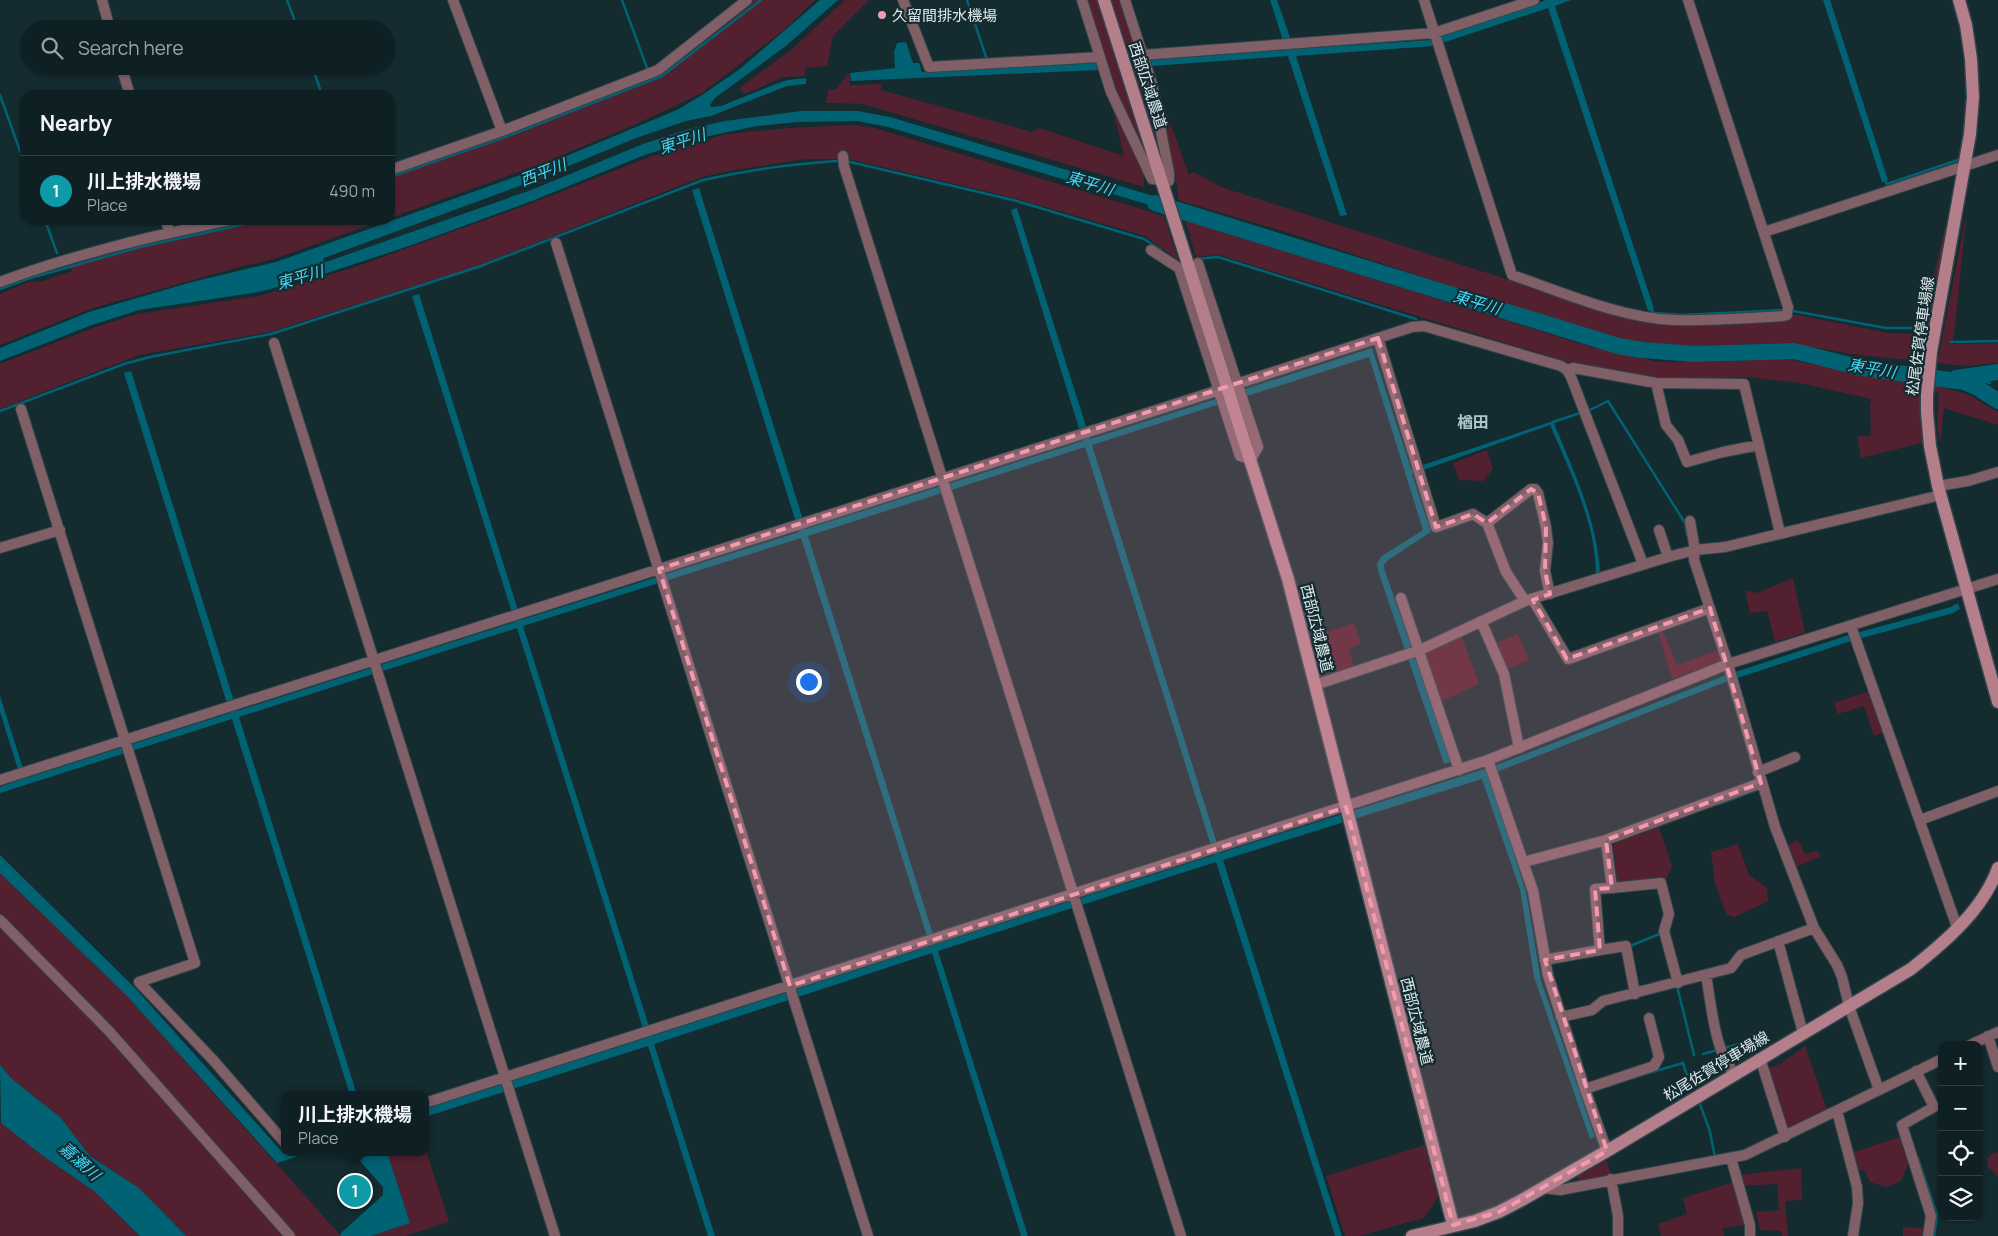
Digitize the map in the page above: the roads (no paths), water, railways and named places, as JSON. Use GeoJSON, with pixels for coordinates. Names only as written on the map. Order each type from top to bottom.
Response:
{"type":"FeatureCollection","features":[{"type":"Feature","properties":{"kind":"main road","name":"西部広域農道"},"geometry":{"type":"LineString","coordinates":[[1104,0],[1288,579],[1455,1231]]}},
{"type":"Feature","properties":{"kind":"main road","name":"松尾佐賀停車場線"},"geometry":{"type":"LineString","coordinates":[[1960,0],[1971,59],[1973,97],[1970,134],[1932,352],[1927,395],[1930,446],[1939,491],[1998,702]]}},
{"type":"Feature","properties":{"kind":"main road","name":"松尾佐賀停車場線"},"geometry":{"type":"LineString","coordinates":[[1412,1236],[1455,1231],[1499,1212],[1607,1151],[1911,969],[1940,946],[1970,915],[1998,868]]}},
{"type":"Feature","properties":{"kind":"street"},"geometry":{"type":"LineString","coordinates":[[102,0],[108,20]]}},
{"type":"Feature","properties":{"kind":"street"},"geometry":{"type":"LineString","coordinates":[[453,0],[502,131]]}},
{"type":"Feature","properties":{"kind":"street"},"geometry":{"type":"LineString","coordinates":[[395,168],[502,131],[658,70],[747,0]]}},
{"type":"Feature","properties":{"kind":"street"},"geometry":{"type":"LineString","coordinates":[[903,0],[929,67],[1100,57]]}},
{"type":"Feature","properties":{"kind":"street"},"geometry":{"type":"LineString","coordinates":[[1082,0],[1111,92],[1152,179],[1168,181],[1170,173],[1152,84],[1125,0]]}},
{"type":"Feature","properties":{"kind":"street"},"geometry":{"type":"LineString","coordinates":[[1424,0],[1512,275],[1607,307],[1672,320],[1787,315],[1788,307],[1688,0]]}},
{"type":"Feature","properties":{"kind":"street"},"geometry":{"type":"LineString","coordinates":[[1142,55],[1434,33],[1534,0]]}},
{"type":"Feature","properties":{"kind":"street"},"geometry":{"type":"LineString","coordinates":[[124,75],[128,90]]}},
{"type":"Feature","properties":{"kind":"street"},"geometry":{"type":"LineString","coordinates":[[1764,232],[1998,155]]}},
{"type":"Feature","properties":{"kind":"street"},"geometry":{"type":"LineString","coordinates":[[843,156],[844,166],[1181,1236]]}},
{"type":"Feature","properties":{"kind":"street"},"geometry":{"type":"LineString","coordinates":[[167,225],[169,232]]}},
{"type":"Feature","properties":{"kind":"street"},"geometry":{"type":"LineString","coordinates":[[0,282],[64,259],[169,232],[205,225]]}},
{"type":"Feature","properties":{"kind":"street"},"geometry":{"type":"LineString","coordinates":[[556,243],[868,1236]]}},
{"type":"Feature","properties":{"kind":"street"},"geometry":{"type":"LineString","coordinates":[[1151,250],[1178,268],[1240,456],[1251,459],[1258,447],[1198,263]]}},
{"type":"Feature","properties":{"kind":"street"},"geometry":{"type":"LineString","coordinates":[[1236,384],[1412,327],[1424,326],[1561,366],[1567,370],[1643,564]]}},
{"type":"Feature","properties":{"kind":"street"},"geometry":{"type":"LineString","coordinates":[[1378,338],[1436,527],[1472,514],[1487,523],[1506,572],[1529,600],[1568,659],[1710,608]]}},
{"type":"Feature","properties":{"kind":"street"},"geometry":{"type":"LineString","coordinates":[[274,343],[555,1236]]}},
{"type":"Feature","properties":{"kind":"street"},"geometry":{"type":"LineString","coordinates":[[1567,370],[1572,368],[1656,383],[1744,384],[1780,533]]}},
{"type":"Feature","properties":{"kind":"street"},"geometry":{"type":"LineString","coordinates":[[1656,383],[1666,425],[1678,440],[1687,462],[1758,444]]}},
{"type":"Feature","properties":{"kind":"street"},"geometry":{"type":"LineString","coordinates":[[0,780],[126,741],[226,706],[377,666],[516,615],[661,576],[806,522],[945,485],[1084,433],[1218,390]]}},
{"type":"Feature","properties":{"kind":"street"},"geometry":{"type":"LineString","coordinates":[[21,409],[195,963],[139,982],[214,1061],[281,1138]]}},
{"type":"Feature","properties":{"kind":"street"},"geometry":{"type":"LineString","coordinates":[[1315,685],[1418,651],[1529,600],[1643,564],[1694,550],[1725,547],[1780,533],[1939,491],[1998,472]]}},
{"type":"Feature","properties":{"kind":"street"},"geometry":{"type":"LineString","coordinates":[[1487,523],[1531,489],[1535,489],[1538,493],[1546,527],[1548,543],[1545,571],[1550,594]]}},
{"type":"Feature","properties":{"kind":"street"},"geometry":{"type":"LineString","coordinates":[[1690,521],[1694,560],[1729,667],[1775,827],[1814,928],[1837,965],[1842,977],[1849,1006],[1879,1090]]}},
{"type":"Feature","properties":{"kind":"street"},"geometry":{"type":"LineString","coordinates":[[0,548],[60,530]]}},
{"type":"Feature","properties":{"kind":"street"},"geometry":{"type":"LineString","coordinates":[[1659,530],[1668,557]]}},
{"type":"Feature","properties":{"kind":"street"},"geometry":{"type":"LineString","coordinates":[[429,1102],[1459,770],[1489,762],[1519,748],[1729,667],[1998,579]]}},
{"type":"Feature","properties":{"kind":"street"},"geometry":{"type":"LineString","coordinates":[[1401,598],[1459,770]]}},
{"type":"Feature","properties":{"kind":"street"},"geometry":{"type":"LineString","coordinates":[[1481,621],[1504,674],[1519,748]]}},
{"type":"Feature","properties":{"kind":"street"},"geometry":{"type":"LineString","coordinates":[[1852,628],[1957,928]]}},
{"type":"Feature","properties":{"kind":"street"},"geometry":{"type":"LineString","coordinates":[[1758,772],[1795,757]]}},
{"type":"Feature","properties":{"kind":"street"},"geometry":{"type":"LineString","coordinates":[[1489,762],[1533,891],[1545,960],[1561,1017],[1607,1151]]}},
{"type":"Feature","properties":{"kind":"street"},"geometry":{"type":"LineString","coordinates":[[1524,862],[1606,840],[1761,783]]}},
{"type":"Feature","properties":{"kind":"street"},"geometry":{"type":"LineString","coordinates":[[1920,820],[1998,791]]}},
{"type":"Feature","properties":{"kind":"street"},"geometry":{"type":"LineString","coordinates":[[1606,840],[1612,888]]}},
{"type":"Feature","properties":{"kind":"street"},"geometry":{"type":"LineString","coordinates":[[1600,950],[1595,889],[1661,883],[1668,914],[1664,931],[1676,982]]}},
{"type":"Feature","properties":{"kind":"street"},"geometry":{"type":"LineString","coordinates":[[0,920],[109,1031],[290,1236]]}},
{"type":"Feature","properties":{"kind":"street"},"geometry":{"type":"LineString","coordinates":[[1561,1017],[1592,1010],[1602,1001],[1706,976],[1731,968],[1741,955],[1814,928]]}},
{"type":"Feature","properties":{"kind":"street"},"geometry":{"type":"LineString","coordinates":[[1778,941],[1803,1033]]}},
{"type":"Feature","properties":{"kind":"street"},"geometry":{"type":"LineString","coordinates":[[1545,960],[1600,950],[1627,949],[1635,994]]}},
{"type":"Feature","properties":{"kind":"street"},"geometry":{"type":"LineString","coordinates":[[1706,976],[1721,1052],[1735,1073]]}},
{"type":"Feature","properties":{"kind":"street"},"geometry":{"type":"LineString","coordinates":[[1585,1089],[1654,1066],[1659,1057],[1650,1018]]}},
{"type":"Feature","properties":{"kind":"street"},"geometry":{"type":"LineString","coordinates":[[1978,1041],[1993,1034],[1998,1067]]}},
{"type":"Feature","properties":{"kind":"street"},"geometry":{"type":"LineString","coordinates":[[1760,1058],[1784,1137]]}},
{"type":"Feature","properties":{"kind":"street"},"geometry":{"type":"LineString","coordinates":[[1543,1188],[1560,1190],[1611,1179],[1674,1170],[1754,1152],[1938,1061]]}},
{"type":"Feature","properties":{"kind":"street"},"geometry":{"type":"LineString","coordinates":[[1916,1071],[1934,1107],[1902,1125],[1931,1216],[1928,1236]]}},
{"type":"Feature","properties":{"kind":"street"},"geometry":{"type":"LineString","coordinates":[[1837,1111],[1857,1187],[1858,1203],[1854,1236]]}},
{"type":"Feature","properties":{"kind":"street"},"geometry":{"type":"LineString","coordinates":[[1731,1158],[1750,1225],[1750,1236]]}},
{"type":"Feature","properties":{"kind":"street"},"geometry":{"type":"LineString","coordinates":[[1611,1179],[1618,1216],[1618,1236]]}},
{"type":"Feature","properties":{"kind":"water","name":"西平川"},"geometry":{"type":"Polygon","coordinates":[[[820,0],[838,0],[787,45],[715,98],[710,105],[711,107],[721,106],[788,80],[806,78],[806,84],[787,86],[711,116],[686,121],[636,138],[528,183],[324,258],[323,261],[326,262],[531,190],[643,144],[689,129],[725,121],[801,111],[858,111],[890,117],[1160,198],[1163,209],[888,127],[857,121],[798,122],[757,126],[690,140],[642,156],[532,201],[409,246],[321,275],[259,292],[139,310],[92,325],[0,361],[0,348],[89,312],[192,282],[276,262],[380,225],[395,225],[395,220],[523,174],[677,110],[740,69],[820,0]]]}},
{"type":"Feature","properties":{"kind":"water"},"geometry":{"type":"Polygon","coordinates":[[[1270,0],[1277,0],[1294,49],[1431,40],[1546,0],[1571,0],[1555,6],[1654,309],[1648,311],[1548,8],[1433,46],[1296,56],[1347,215],[1340,216],[1288,56],[1152,66],[1151,60],[1286,50],[1270,0]]]}},
{"type":"Feature","properties":{"kind":"water"},"geometry":{"type":"Polygon","coordinates":[[[1823,0],[1830,0],[1888,180],[1882,182],[1823,0]]]}},
{"type":"Feature","properties":{"kind":"water"},"geometry":{"type":"Polygon","coordinates":[[[906,42],[913,63],[919,63],[922,72],[1097,63],[1098,70],[851,81],[850,73],[895,68],[894,52],[897,43],[906,42]]]}},
{"type":"Feature","properties":{"kind":"water"},"geometry":{"type":"Polygon","coordinates":[[[699,188],[806,529],[1083,441],[1011,210],[1017,208],[1090,439],[1216,399],[1217,405],[1092,445],[1220,853],[1497,765],[1726,675],[1849,635],[1951,607],[1958,603],[1960,609],[1953,613],[1851,641],[1728,681],[1489,775],[1526,892],[1541,981],[1595,1137],[1590,1139],[1534,977],[1520,890],[1482,779],[1223,860],[1342,1236],[1335,1236],[1216,862],[938,951],[1028,1236],[1021,1236],[932,953],[654,1044],[715,1236],[708,1236],[648,1046],[429,1116],[429,1108],[646,1038],[517,628],[239,717],[356,1091],[349,1091],[232,719],[0,793],[0,787],[21,779],[0,712],[0,696],[26,778],[230,713],[124,373],[131,371],[237,711],[515,622],[412,296],[419,294],[521,620],[799,532],[692,190],[699,188]],[[1085,447],[808,536],[936,944],[1214,855],[1085,447]],[[801,538],[523,626],[652,1036],[930,946],[801,538]]]}},
{"type":"Feature","properties":{"kind":"water"},"geometry":{"type":"Polygon","coordinates":[[[1372,348],[1411,469],[1553,421],[1590,515],[1595,535],[1600,575],[1596,576],[1595,556],[1587,518],[1574,480],[1550,425],[1412,474],[1431,532],[1388,560],[1384,565],[1451,762],[1444,764],[1378,571],[1377,563],[1382,556],[1423,530],[1369,357],[1244,397],[1242,390],[1372,348]]]}},
{"type":"Feature","properties":{"kind":"water"},"geometry":{"type":"Polygon","coordinates":[[[0,855],[136,989],[281,1151],[281,1156],[299,1156],[277,1163],[127,996],[0,873],[0,855]]]}},
{"type":"Feature","properties":{"kind":"water","name":"嘉瀬川"},"geometry":{"type":"Polygon","coordinates":[[[0,1065],[12,1079],[61,1118],[90,1156],[139,1188],[186,1236],[140,1236],[94,1191],[43,1156],[1,1123],[0,1065]]]}},
{"type":"Feature","properties":{"kind":"water"},"geometry":{"type":"Polygon","coordinates":[[[356,1156],[388,1156],[410,1223],[371,1236],[341,1236],[340,1234],[383,1195],[383,1187],[356,1156]]]}},
{"type":"Feature","properties":{"kind":"waterway"},"geometry":{"type":"LineString","coordinates":[[287,0],[295,20]]}},
{"type":"Feature","properties":{"kind":"waterway"},"geometry":{"type":"LineString","coordinates":[[622,0],[647,68]]}},
{"type":"Feature","properties":{"kind":"waterway"},"geometry":{"type":"LineString","coordinates":[[395,175],[505,137],[662,76],[761,0]]}},
{"type":"Feature","properties":{"kind":"waterway"},"geometry":{"type":"LineString","coordinates":[[967,0],[987,60]]}},
{"type":"Feature","properties":{"kind":"waterway"},"geometry":{"type":"LineString","coordinates":[[315,75],[320,90]]}},
{"type":"Feature","properties":{"kind":"waterway"},"geometry":{"type":"LineString","coordinates":[[0,95],[20,151]]}},
{"type":"Feature","properties":{"kind":"waterway"},"geometry":{"type":"LineString","coordinates":[[1885,181],[1887,184],[1958,160]]}},
{"type":"Feature","properties":{"kind":"waterway"},"geometry":{"type":"LineString","coordinates":[[0,411],[124,364],[150,357],[271,334],[481,266],[703,180],[770,168],[837,161]]}},
{"type":"Feature","properties":{"kind":"waterway"},"geometry":{"type":"LineString","coordinates":[[850,162],[1013,200],[1144,239],[1161,250]]}},
{"type":"Feature","properties":{"kind":"waterway","name":"東平川"},"geometry":{"type":"LineString","coordinates":[[1155,203],[1618,346],[1693,354],[1794,351],[1862,368],[1964,382],[1978,388],[1998,401]]}},
{"type":"Feature","properties":{"kind":"waterway"},"geometry":{"type":"LineString","coordinates":[[47,225],[57,253]]}},
{"type":"Feature","properties":{"kind":"waterway"},"geometry":{"type":"LineString","coordinates":[[0,289],[27,279],[140,247],[241,225]]}},
{"type":"Feature","properties":{"kind":"waterway"},"geometry":{"type":"LineString","coordinates":[[1197,259],[1218,257],[1416,319]]}},
{"type":"Feature","properties":{"kind":"waterway"},"geometry":{"type":"LineString","coordinates":[[1650,308],[1654,313],[1683,315],[1784,310]]}},
{"type":"Feature","properties":{"kind":"waterway"},"geometry":{"type":"LineString","coordinates":[[1793,311],[1886,328],[1920,328]]}},
{"type":"Feature","properties":{"kind":"waterway"},"geometry":{"type":"LineString","coordinates":[[1951,342],[1998,341]]}},
{"type":"Feature","properties":{"kind":"waterway"},"geometry":{"type":"LineString","coordinates":[[1956,378],[1998,372]]}},
{"type":"Feature","properties":{"kind":"waterway"},"geometry":{"type":"LineString","coordinates":[[1972,377],[1990,383]]}},
{"type":"Feature","properties":{"kind":"waterway"},"geometry":{"type":"LineString","coordinates":[[1588,411],[1608,401],[1685,523],[1687,535]]}},
{"type":"Feature","properties":{"kind":"waterway"},"geometry":{"type":"LineString","coordinates":[[1553,422],[1580,413]]}},
{"type":"Feature","properties":{"kind":"waterway"},"geometry":{"type":"LineString","coordinates":[[1719,804],[1757,790]]}},
{"type":"Feature","properties":{"kind":"waterway"},"geometry":{"type":"LineString","coordinates":[[1630,946],[1662,933]]}},
{"type":"Feature","properties":{"kind":"waterway"},"geometry":{"type":"LineString","coordinates":[[1677,986],[1694,1055]]}},
{"type":"Feature","properties":{"kind":"waterway"},"geometry":{"type":"LineString","coordinates":[[1724,1048],[1760,1039]]}},
{"type":"Feature","properties":{"kind":"waterway"},"geometry":{"type":"LineString","coordinates":[[1703,1054],[1717,1050]]}},
{"type":"Feature","properties":{"kind":"waterway"},"geometry":{"type":"LineString","coordinates":[[1635,1077],[1683,1063],[1691,1088]]}},
{"type":"Feature","properties":{"kind":"waterway"},"geometry":{"type":"LineString","coordinates":[[1700,1104],[1710,1132],[1715,1157]]}},
{"type":"Feature","properties":{"kind":"waterway"},"geometry":{"type":"LineString","coordinates":[[1918,1158],[1937,1215],[1934,1236]]}},
{"type":"Feature","properties":{"kind":"place","name":"久留間排水機場"},"geometry":{"type":"Point","coordinates":[882,15]}},
{"type":"Feature","properties":{"kind":"place","name":"川上排水機場"},"geometry":{"type":"Point","coordinates":[355,1191]}},
{"type":"Feature","properties":{"kind":"district","name":"楢田"},"geometry":{"type":"Point","coordinates":[1473,422]}}]}
